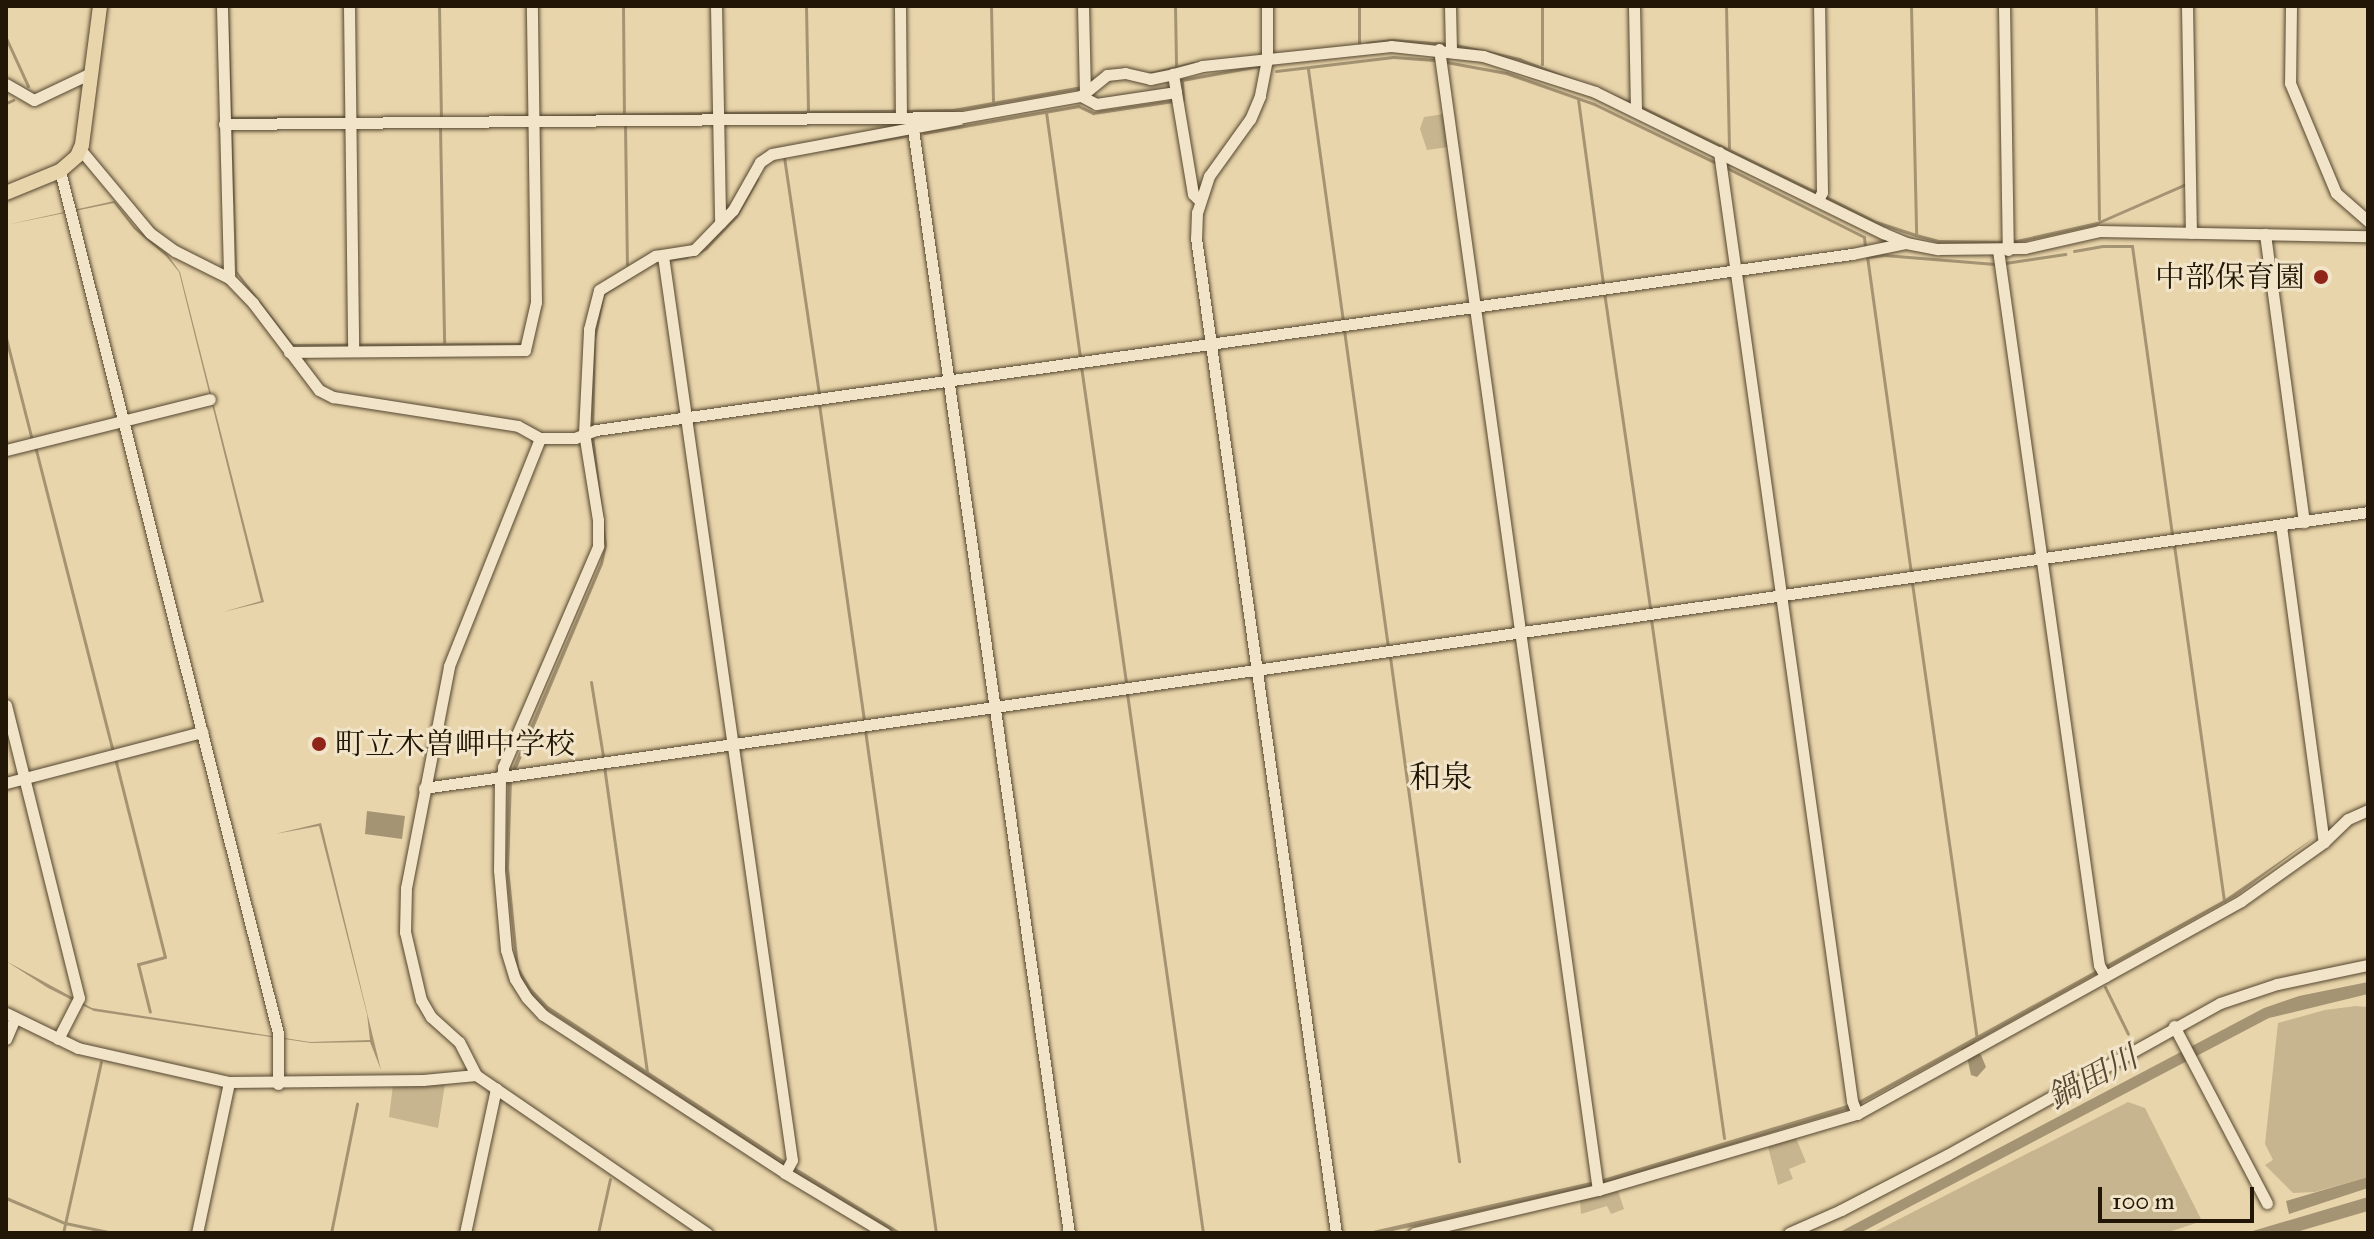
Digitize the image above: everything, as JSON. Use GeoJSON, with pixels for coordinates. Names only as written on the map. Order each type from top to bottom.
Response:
{"type":"FeatureCollection","features":[{"type":"Feature","properties":{"kind":"main road"},"geometry":{"type":"LineString","coordinates":[[6,193],[60,171],[80,149],[100,6]]}},
{"type":"Feature","properties":{"kind":"street"},"geometry":{"type":"LineString","coordinates":[[222,6],[229,278]]}},
{"type":"Feature","properties":{"kind":"street"},"geometry":{"type":"LineString","coordinates":[[349,6],[353,347]]}},
{"type":"Feature","properties":{"kind":"street"},"geometry":{"type":"LineString","coordinates":[[289,352],[353,347],[525,350],[536,302],[532,6]]}},
{"type":"Feature","properties":{"kind":"street"},"geometry":{"type":"LineString","coordinates":[[716,6],[720,223]]}},
{"type":"Feature","properties":{"kind":"street"},"geometry":{"type":"LineString","coordinates":[[900,6],[901,116]]}},
{"type":"Feature","properties":{"kind":"street"},"geometry":{"type":"LineString","coordinates":[[1083,6],[1084,90],[1096,104],[1176,92]]}},
{"type":"Feature","properties":{"kind":"street"},"geometry":{"type":"LineString","coordinates":[[1267,6],[1267,59],[1255,108],[1209,176],[1199,200],[1196,238],[1336,1233]]}},
{"type":"Feature","properties":{"kind":"street"},"geometry":{"type":"LineString","coordinates":[[1450,6],[1445,50],[1474,306],[1598,1185]]}},
{"type":"Feature","properties":{"kind":"street"},"geometry":{"type":"LineString","coordinates":[[1634,6],[1636,111]]}},
{"type":"Feature","properties":{"kind":"street"},"geometry":{"type":"LineString","coordinates":[[1818,200],[1822,192],[1819,6]]}},
{"type":"Feature","properties":{"kind":"street"},"geometry":{"type":"LineString","coordinates":[[2004,6],[2003,250],[2042,559],[2102,971]]}},
{"type":"Feature","properties":{"kind":"street"},"geometry":{"type":"LineString","coordinates":[[2187,6],[2191,233]]}},
{"type":"Feature","properties":{"kind":"street"},"geometry":{"type":"LineString","coordinates":[[2291,6],[2290,83],[2336,193],[2368,221]]}},
{"type":"Feature","properties":{"kind":"street"},"geometry":{"type":"LineString","coordinates":[[885,1233],[788,1167],[543,1015],[515,979],[506,950],[499,870],[506,775],[503,767],[595,559],[599,535],[589,432],[589,329],[599,290],[655,256],[694,250],[740,200],[760,162],[772,154],[913,129],[1084,90],[1107,75],[1125,73],[1150,79],[1202,66],[1391,46],[1445,50],[1515,63],[1636,111],[1906,243],[1938,249],[2003,250],[2099,231],[2368,236]]}},
{"type":"Feature","properties":{"kind":"street"},"geometry":{"type":"LineString","coordinates":[[6,84],[34,100],[91,73]]}},
{"type":"Feature","properties":{"kind":"street"},"geometry":{"type":"LineString","coordinates":[[1173,74],[1193,194],[1199,200]]}},
{"type":"Feature","properties":{"kind":"street"},"geometry":{"type":"LineString","coordinates":[[227,124],[963,117]]}},
{"type":"Feature","properties":{"kind":"street"},"geometry":{"type":"LineString","coordinates":[[913,129],[1069,1233]]}},
{"type":"Feature","properties":{"kind":"street"},"geometry":{"type":"LineString","coordinates":[[80,149],[150,233],[175,251],[229,278],[253,303],[314,385],[333,397],[518,426],[540,438],[575,438],[589,432],[687,417],[1852,254],[1906,243]]}},
{"type":"Feature","properties":{"kind":"street"},"geometry":{"type":"LineString","coordinates":[[1719,152],[1854,1108]]}},
{"type":"Feature","properties":{"kind":"street"},"geometry":{"type":"LineString","coordinates":[[60,171],[279,1036],[278,1084]]}},
{"type":"Feature","properties":{"kind":"street"},"geometry":{"type":"LineString","coordinates":[[2265,234],[2304,522]]}},
{"type":"Feature","properties":{"kind":"street"},"geometry":{"type":"LineString","coordinates":[[663,256],[733,743],[788,1167]]}},
{"type":"Feature","properties":{"kind":"street"},"geometry":{"type":"LineString","coordinates":[[6,450],[210,399]]}},
{"type":"Feature","properties":{"kind":"street"},"geometry":{"type":"LineString","coordinates":[[540,438],[449,666],[406,888],[408,948],[424,1008],[459,1042],[476,1075],[707,1233]]}},
{"type":"Feature","properties":{"kind":"street"},"geometry":{"type":"LineString","coordinates":[[424,788],[2368,512]]}},
{"type":"Feature","properties":{"kind":"street"},"geometry":{"type":"LineString","coordinates":[[2281,526],[2324,842]]}},
{"type":"Feature","properties":{"kind":"street"},"geometry":{"type":"LineString","coordinates":[[6,705],[77,1001],[58,1039]]}},
{"type":"Feature","properties":{"kind":"street"},"geometry":{"type":"LineString","coordinates":[[6,783],[202,732]]}},
{"type":"Feature","properties":{"kind":"street"},"geometry":{"type":"LineString","coordinates":[[1414,1233],[1598,1185],[1854,1108],[1969,1053],[2102,971],[2241,901],[2324,842],[2348,819],[2368,810]]}},
{"type":"Feature","properties":{"kind":"street"},"geometry":{"type":"LineString","coordinates":[[1789,1233],[1947,1155],[2220,1003],[2277,984],[2368,965]]}},
{"type":"Feature","properties":{"kind":"street"},"geometry":{"type":"LineString","coordinates":[[6,1039],[10,1016],[58,1039],[103,1055],[229,1082],[278,1084],[423,1080],[476,1075]]}},
{"type":"Feature","properties":{"kind":"street"},"geometry":{"type":"LineString","coordinates":[[2174,1026],[2267,1203]]}},
{"type":"Feature","properties":{"kind":"street"},"geometry":{"type":"LineString","coordinates":[[197,1233],[229,1082]]}},
{"type":"Feature","properties":{"kind":"street"},"geometry":{"type":"LineString","coordinates":[[465,1233],[496,1088]]}},
{"type":"Feature","properties":{"kind":"shaded area"},"geometry":{"type":"Polygon","coordinates":[[[226,6],[229,6],[237,271],[293,344],[521,343],[521,346],[292,347],[236,273],[234,205],[228,168],[226,6]]]}},
{"type":"Feature","properties":{"kind":"shaded area"},"geometry":{"type":"Polygon","coordinates":[[[1444,114],[1449,147],[1427,150],[1420,129],[1424,117],[1444,114]]]}},
{"type":"Feature","properties":{"kind":"shaded area"},"geometry":{"type":"Polygon","coordinates":[[[114,201],[135,227],[167,254],[180,272],[264,602],[223,612],[261,601],[179,272],[166,256],[134,229],[114,203],[6,225],[114,201]]]}},
{"type":"Feature","properties":{"kind":"shaded area"},"geometry":{"type":"Polygon","coordinates":[[[658,261],[605,295],[596,340],[594,436],[607,545],[603,564],[512,780],[509,868],[519,968],[531,988],[548,1006],[788,1163],[902,1233],[895,1233],[786,1167],[546,1009],[528,992],[516,968],[506,868],[508,779],[605,546],[591,437],[593,340],[603,294],[658,261]]]}},
{"type":"Feature","properties":{"kind":"shaded area"},"geometry":{"type":"Polygon","coordinates":[[[367,811],[405,816],[402,839],[365,834],[367,811]]]}},
{"type":"Feature","properties":{"kind":"shaded area"},"geometry":{"type":"Polygon","coordinates":[[[321,823],[381,1070],[370,1042],[311,1043],[94,1011],[48,988],[6,961],[92,1008],[310,1042],[370,1040],[367,1014],[319,826],[275,834],[321,823]]]}},
{"type":"Feature","properties":{"kind":"shaded area"},"geometry":{"type":"Polygon","coordinates":[[[2315,837],[2236,896],[1976,1041],[1971,1046],[1981,1055],[1986,1067],[1977,1077],[1971,1075],[1967,1057],[1961,1049],[1853,1108],[1601,1184],[1384,1233],[1364,1233],[1600,1180],[1857,1102],[2224,900],[2315,837]]]}},
{"type":"Feature","properties":{"kind":"shaded area"},"geometry":{"type":"Polygon","coordinates":[[[2368,982],[2368,994],[2269,1018],[1860,1233],[1838,1233],[2264,1008],[2299,996],[2368,982]]]}},
{"type":"Feature","properties":{"kind":"shaded area"},"geometry":{"type":"Polygon","coordinates":[[[2368,1007],[2368,1177],[2315,1192],[2293,1193],[2265,1165],[2273,1160],[2265,1144],[2278,1023],[2325,1010],[2368,1007]]]}},
{"type":"Feature","properties":{"kind":"shaded area"},"geometry":{"type":"Polygon","coordinates":[[[445,1084],[438,1128],[389,1117],[393,1085],[445,1084]]]}},
{"type":"Feature","properties":{"kind":"shaded area"},"geometry":{"type":"Polygon","coordinates":[[[2128,1102],[2145,1108],[2202,1221],[2166,1233],[1872,1233],[2128,1102]]]}},
{"type":"Feature","properties":{"kind":"shaded area"},"geometry":{"type":"Polygon","coordinates":[[[1796,1138],[1806,1162],[1789,1169],[1793,1179],[1778,1185],[1768,1147],[1796,1138]]]}},
{"type":"Feature","properties":{"kind":"shaded area"},"geometry":{"type":"Polygon","coordinates":[[[2368,1177],[2368,1188],[2289,1214],[2286,1201],[2368,1177]]]}},
{"type":"Feature","properties":{"kind":"shaded area"},"geometry":{"type":"Polygon","coordinates":[[[1618,1191],[1624,1209],[1611,1214],[1607,1206],[1581,1214],[1580,1199],[1618,1191]]]}},
{"type":"Feature","properties":{"kind":"shaded area"},"geometry":{"type":"Polygon","coordinates":[[[2368,1197],[2368,1211],[2293,1233],[2246,1233],[2368,1197]]]}},
{"type":"Feature","properties":{"kind":"waterway"},"geometry":{"type":"LineString","coordinates":[[439,6],[441,117]]}},
{"type":"Feature","properties":{"kind":"waterway"},"geometry":{"type":"LineString","coordinates":[[623,6],[624,114]]}},
{"type":"Feature","properties":{"kind":"waterway"},"geometry":{"type":"LineString","coordinates":[[806,6],[808,112]]}},
{"type":"Feature","properties":{"kind":"waterway"},"geometry":{"type":"LineString","coordinates":[[991,6],[993,103]]}},
{"type":"Feature","properties":{"kind":"waterway"},"geometry":{"type":"LineString","coordinates":[[1175,6],[1176,65]]}},
{"type":"Feature","properties":{"kind":"waterway"},"geometry":{"type":"LineString","coordinates":[[1359,6],[1359,44]]}},
{"type":"Feature","properties":{"kind":"waterway"},"geometry":{"type":"LineString","coordinates":[[1542,6],[1542,64]]}},
{"type":"Feature","properties":{"kind":"waterway"},"geometry":{"type":"LineString","coordinates":[[1726,6],[1729,148]]}},
{"type":"Feature","properties":{"kind":"waterway"},"geometry":{"type":"LineString","coordinates":[[1911,6],[1916,233]]}},
{"type":"Feature","properties":{"kind":"waterway"},"geometry":{"type":"LineString","coordinates":[[2096,6],[2099,219]]}},
{"type":"Feature","properties":{"kind":"waterway"},"geometry":{"type":"LineString","coordinates":[[6,38],[28,86]]}},
{"type":"Feature","properties":{"kind":"waterway"},"geometry":{"type":"LineString","coordinates":[[1367,43],[1392,40],[1447,44]]}},
{"type":"Feature","properties":{"kind":"waterway"},"geometry":{"type":"LineString","coordinates":[[1455,45],[1519,59],[1631,103]]}},
{"type":"Feature","properties":{"kind":"waterway"},"geometry":{"type":"LineString","coordinates":[[1276,71],[1393,57],[1434,60]]}},
{"type":"Feature","properties":{"kind":"waterway"},"geometry":{"type":"LineString","coordinates":[[1446,62],[1506,73],[1594,104],[1714,162]]}},
{"type":"Feature","properties":{"kind":"waterway"},"geometry":{"type":"LineString","coordinates":[[1147,74],[1194,63]]}},
{"type":"Feature","properties":{"kind":"waterway"},"geometry":{"type":"LineString","coordinates":[[1183,100],[1182,80],[1259,66]]}},
{"type":"Feature","properties":{"kind":"waterway"},"geometry":{"type":"LineString","coordinates":[[1308,69],[1343,321]]}},
{"type":"Feature","properties":{"kind":"waterway"},"geometry":{"type":"LineString","coordinates":[[906,111],[953,110],[1082,87]]}},
{"type":"Feature","properties":{"kind":"waterway"},"geometry":{"type":"LineString","coordinates":[[1578,99],[1603,284]]}},
{"type":"Feature","properties":{"kind":"waterway"},"geometry":{"type":"LineString","coordinates":[[6,103],[13,100]]}},
{"type":"Feature","properties":{"kind":"waterway"},"geometry":{"type":"LineString","coordinates":[[924,133],[1078,106],[1093,113],[1173,101]]}},
{"type":"Feature","properties":{"kind":"waterway"},"geometry":{"type":"LineString","coordinates":[[1641,107],[1817,193]]}},
{"type":"Feature","properties":{"kind":"waterway"},"geometry":{"type":"LineString","coordinates":[[723,113],[897,111]]}},
{"type":"Feature","properties":{"kind":"waterway"},"geometry":{"type":"LineString","coordinates":[[1046,112],[1080,358]]}},
{"type":"Feature","properties":{"kind":"waterway"},"geometry":{"type":"LineString","coordinates":[[538,116],[712,113]]}},
{"type":"Feature","properties":{"kind":"waterway"},"geometry":{"type":"LineString","coordinates":[[505,116],[529,116]]}},
{"type":"Feature","properties":{"kind":"waterway"},"geometry":{"type":"LineString","coordinates":[[229,118],[345,117]]}},
{"type":"Feature","properties":{"kind":"waterway"},"geometry":{"type":"LineString","coordinates":[[625,125],[627,264]]}},
{"type":"Feature","properties":{"kind":"waterway"},"geometry":{"type":"LineString","coordinates":[[440,127],[444,343]]}},
{"type":"Feature","properties":{"kind":"waterway"},"geometry":{"type":"LineString","coordinates":[[830,149],[905,136]]}},
{"type":"Feature","properties":{"kind":"waterway"},"geometry":{"type":"LineString","coordinates":[[784,157],[819,395]]}},
{"type":"Feature","properties":{"kind":"waterway"},"geometry":{"type":"LineString","coordinates":[[1727,168],[1864,237],[1865,246]]}},
{"type":"Feature","properties":{"kind":"waterway"},"geometry":{"type":"LineString","coordinates":[[694,255],[706,248],[736,216],[757,179]]}},
{"type":"Feature","properties":{"kind":"waterway"},"geometry":{"type":"LineString","coordinates":[[2012,242],[2097,223],[2184,185]]}},
{"type":"Feature","properties":{"kind":"waterway"},"geometry":{"type":"LineString","coordinates":[[1824,196],[1876,222],[1939,241],[2003,242]]}},
{"type":"Feature","properties":{"kind":"waterway"},"geometry":{"type":"LineString","coordinates":[[2074,251],[2103,246],[2132,246],[2172,535]]}},
{"type":"Feature","properties":{"kind":"waterway"},"geometry":{"type":"LineString","coordinates":[[2005,263],[2065,254]]}},
{"type":"Feature","properties":{"kind":"waterway"},"geometry":{"type":"LineString","coordinates":[[1867,257],[1884,255],[1995,264]]}},
{"type":"Feature","properties":{"kind":"waterway"},"geometry":{"type":"LineString","coordinates":[[1867,256],[1911,573]]}},
{"type":"Feature","properties":{"kind":"waterway"},"geometry":{"type":"LineString","coordinates":[[673,259],[687,257]]}},
{"type":"Feature","properties":{"kind":"waterway"},"geometry":{"type":"LineString","coordinates":[[1604,292],[1650,609]]}},
{"type":"Feature","properties":{"kind":"waterway"},"geometry":{"type":"LineString","coordinates":[[1344,330],[1388,647]]}},
{"type":"Feature","properties":{"kind":"waterway"},"geometry":{"type":"LineString","coordinates":[[6,338],[32,440]]}},
{"type":"Feature","properties":{"kind":"waterway"},"geometry":{"type":"LineString","coordinates":[[1081,366],[1126,683]]}},
{"type":"Feature","properties":{"kind":"waterway"},"geometry":{"type":"LineString","coordinates":[[819,404],[864,721]]}},
{"type":"Feature","properties":{"kind":"waterway"},"geometry":{"type":"LineString","coordinates":[[35,446],[113,752]]}},
{"type":"Feature","properties":{"kind":"waterway"},"geometry":{"type":"LineString","coordinates":[[2174,545],[2224,900]]}},
{"type":"Feature","properties":{"kind":"waterway"},"geometry":{"type":"LineString","coordinates":[[1912,583],[1977,1037]]}},
{"type":"Feature","properties":{"kind":"waterway"},"geometry":{"type":"LineString","coordinates":[[1651,619],[1724,1138]]}},
{"type":"Feature","properties":{"kind":"waterway"},"geometry":{"type":"LineString","coordinates":[[1390,657],[1459,1161]]}},
{"type":"Feature","properties":{"kind":"waterway"},"geometry":{"type":"LineString","coordinates":[[591,682],[603,756]]}},
{"type":"Feature","properties":{"kind":"waterway"},"geometry":{"type":"LineString","coordinates":[[1127,693],[1203,1233]]}},
{"type":"Feature","properties":{"kind":"waterway"},"geometry":{"type":"LineString","coordinates":[[865,730],[936,1233]]}},
{"type":"Feature","properties":{"kind":"waterway"},"geometry":{"type":"LineString","coordinates":[[115,758],[165,957],[138,964],[150,1012]]}},
{"type":"Feature","properties":{"kind":"waterway"},"geometry":{"type":"LineString","coordinates":[[604,766],[647,1071]]}},
{"type":"Feature","properties":{"kind":"waterway","name":"鍋田川"},"geometry":{"type":"LineString","coordinates":[[2105,987],[2128,1034]]}},
{"type":"Feature","properties":{"kind":"waterway"},"geometry":{"type":"LineString","coordinates":[[63,1233],[101,1062]]}},
{"type":"Feature","properties":{"kind":"waterway"},"geometry":{"type":"LineString","coordinates":[[331,1233],[357,1104]]}},
{"type":"Feature","properties":{"kind":"waterway"},"geometry":{"type":"LineString","coordinates":[[598,1233],[610,1179]]}},
{"type":"Feature","properties":{"kind":"waterway"},"geometry":{"type":"LineString","coordinates":[[6,1198],[65,1223],[113,1233]]}},
{"type":"Feature","properties":{"kind":"place","name":"中部保育園"},"geometry":{"type":"Point","coordinates":[2321,277]}},
{"type":"Feature","properties":{"kind":"place","name":"町立木曽岬中学校"},"geometry":{"type":"Point","coordinates":[319,744]}},
{"type":"Feature","properties":{"kind":"district","name":"和泉"},"geometry":{"type":"Point","coordinates":[1441,778]}}]}
